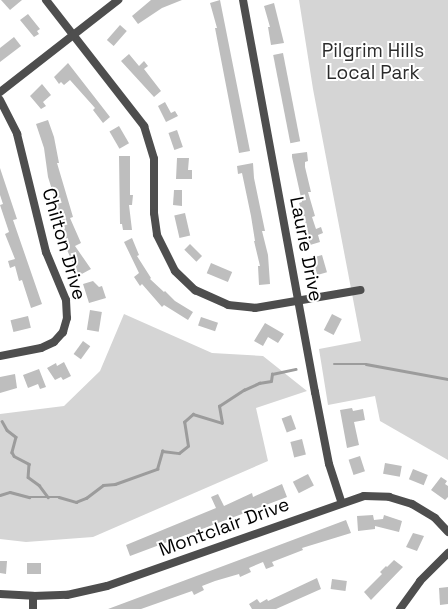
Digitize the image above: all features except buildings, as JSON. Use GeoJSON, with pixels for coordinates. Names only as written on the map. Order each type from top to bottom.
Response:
{"type":"FeatureCollection","features":[{"type":"Feature","properties":{"kind":"street"},"geometry":{"type":"LineString","coordinates":[[46,0],[137,114],[150,140],[154,158],[154,213],[157,235],[176,271],[196,290],[228,305],[255,308],[360,290]]}},
{"type":"Feature","properties":{"kind":"street"},"geometry":{"type":"LineString","coordinates":[[0,92],[118,0]]}},
{"type":"Feature","properties":{"kind":"street","name":"Laurie Drive"},"geometry":{"type":"LineString","coordinates":[[243,0],[329,464],[341,502]]}},
{"type":"Feature","properties":{"kind":"street","name":"Chilton Drive"},"geometry":{"type":"LineString","coordinates":[[0,100],[17,134],[46,252],[66,300],[68,318],[63,332],[54,342],[41,348],[0,356]]}},
{"type":"Feature","properties":{"kind":"street","name":"Montclair Drive"},"geometry":{"type":"LineString","coordinates":[[0,594],[33,596],[67,595],[107,586],[341,502],[364,496],[389,497],[412,504],[424,510],[448,532]]}},
{"type":"Feature","properties":{"kind":"street"},"geometry":{"type":"LineString","coordinates":[[400,609],[420,581],[448,553]]}},
{"type":"Feature","properties":{"kind":"street"},"geometry":{"type":"LineString","coordinates":[[32,609],[33,596]]}},
{"type":"Feature","properties":{"kind":"green space","name":"Pilgrim Hills Local Park"},"geometry":{"type":"Polygon","coordinates":[[[299,0],[448,0],[448,460],[380,421],[375,396],[328,405],[319,349],[361,341],[313,89],[299,0]]]}},
{"type":"Feature","properties":{"kind":"green space"},"geometry":{"type":"Polygon","coordinates":[[[124,314],[212,353],[263,356],[307,391],[256,408],[268,461],[93,537],[26,542],[0,539],[0,414],[64,406],[100,371],[124,314]]]}},
{"type":"Feature","properties":{"kind":"waterway"},"geometry":{"type":"LineString","coordinates":[[334,364],[366,364],[448,379]]}},
{"type":"Feature","properties":{"kind":"waterway"},"geometry":{"type":"LineString","coordinates":[[0,495],[10,492],[29,497],[59,497],[76,502],[86,498],[103,485],[115,484],[157,469],[162,451],[179,453],[188,446],[184,422],[193,414],[222,423],[219,406],[244,390],[259,383],[271,381],[272,374],[295,369]]}},
{"type":"Feature","properties":{"kind":"waterway"},"geometry":{"type":"LineString","coordinates":[[2,421],[7,430],[16,437],[12,452],[14,456],[29,464],[28,477],[39,485],[48,497]]}}]}
